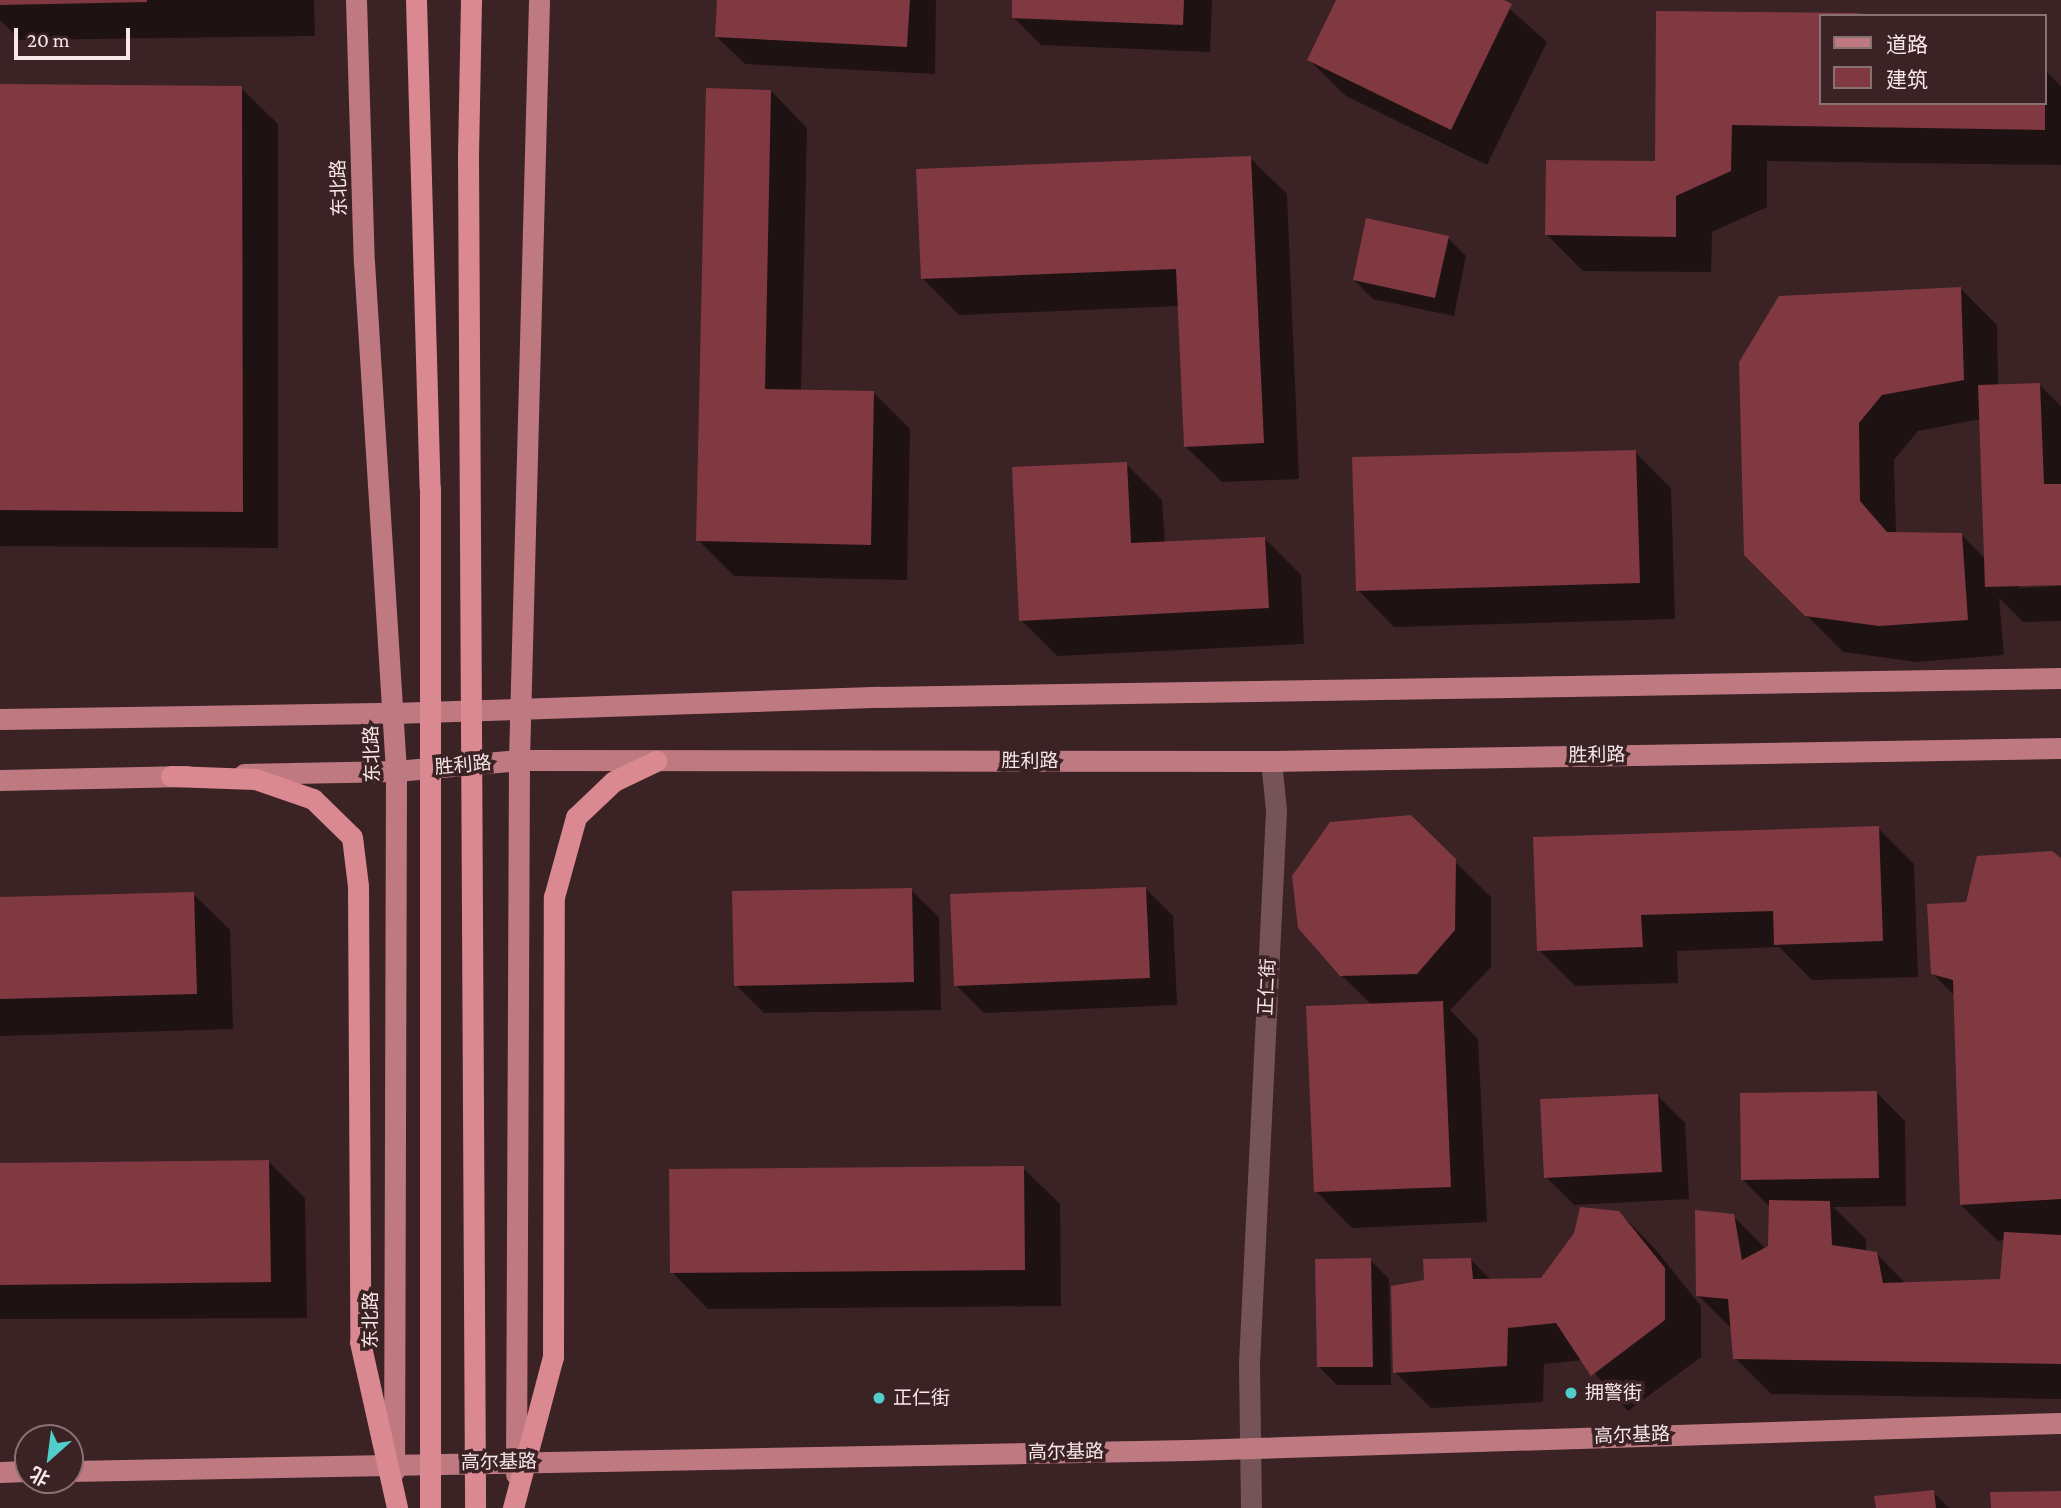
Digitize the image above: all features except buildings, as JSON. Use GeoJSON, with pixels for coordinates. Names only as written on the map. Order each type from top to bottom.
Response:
{"type":"FeatureCollection","features":[{"type":"Feature","properties":{"kind":"highway"},"geometry":{"type":"LineString","coordinates":[[416,0],[430,488],[430,1508]]}},
{"type":"Feature","properties":{"kind":"highway"},"geometry":{"type":"LineString","coordinates":[[471,0],[468,154],[475,1508]]}},
{"type":"Feature","properties":{"kind":"highway"},"geometry":{"type":"LineString","coordinates":[[515,1508],[553,1357],[554,897],[576,817],[614,781],[656,761]]}},
{"type":"Feature","properties":{"kind":"highway"},"geometry":{"type":"LineString","coordinates":[[171,776],[255,779],[313,799],[352,837],[358,886],[360,1342],[396,1508]]}},
{"type":"Feature","properties":{"kind":"main road","name":"东北路"},"geometry":{"type":"LineString","coordinates":[[356,0],[365,262],[396,771],[393,1464],[396,1508]]}},
{"type":"Feature","properties":{"kind":"main road"},"geometry":{"type":"LineString","coordinates":[[515,1508],[519,760],[539,0]]}},
{"type":"Feature","properties":{"kind":"main road"},"geometry":{"type":"LineString","coordinates":[[0,719],[393,713],[520,705],[2061,678]]}},
{"type":"Feature","properties":{"kind":"main road","name":"胜利路"},"geometry":{"type":"LineString","coordinates":[[0,780],[396,771],[519,760],[1271,761],[2061,748]]}},
{"type":"Feature","properties":{"kind":"main road","name":"高尔基路"},"geometry":{"type":"LineString","coordinates":[[84,1471],[1251,1448],[2061,1423]]}},
{"type":"Feature","properties":{"kind":"street","name":"正仁街"},"geometry":{"type":"LineString","coordinates":[[1251,1508],[1249,1363],[1276,810],[1271,761]]}},
{"type":"Feature","properties":{"kind":"place","name":"拥警街"},"geometry":{"type":"Point","coordinates":[1571,1393]}},
{"type":"Feature","properties":{"kind":"place","name":"正仁街"},"geometry":{"type":"Point","coordinates":[879,1398]}}]}
